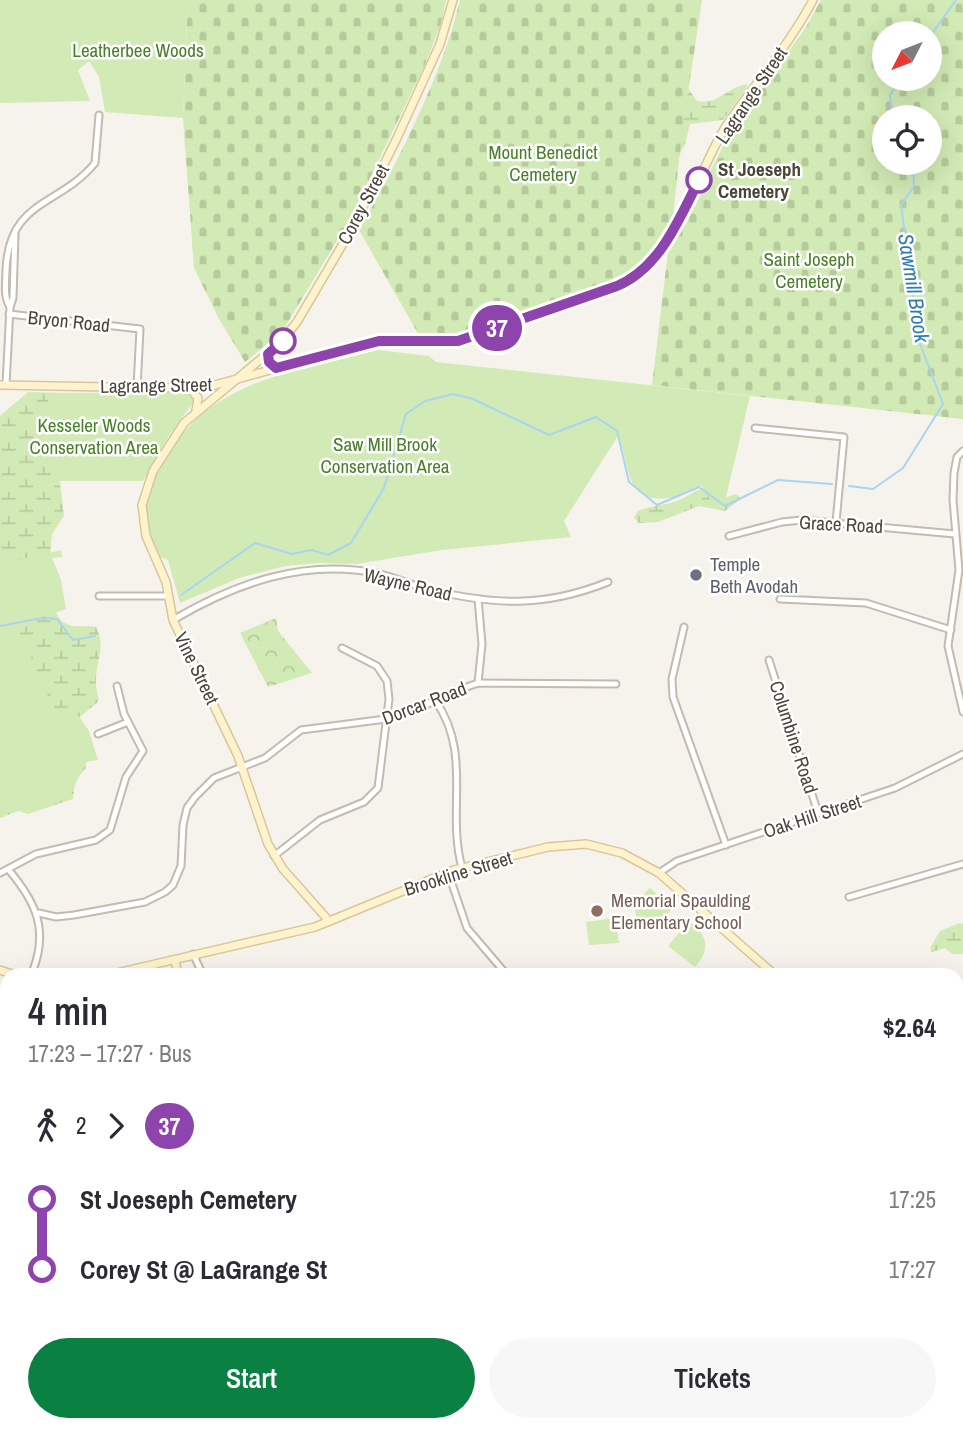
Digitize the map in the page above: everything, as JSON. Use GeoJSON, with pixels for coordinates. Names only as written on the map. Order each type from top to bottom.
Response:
{"type":"FeatureCollection","features":[{"type":"Feature","properties":{"kind":"main road","name":"Corey Street"},"geometry":{"type":"LineString","coordinates":[[233,380],[269,352],[297,322],[359,215],[436,54],[453,0]]}},
{"type":"Feature","properties":{"kind":"main road","name":"Lagrange Street"},"geometry":{"type":"LineString","coordinates":[[3,385],[189,387],[233,380],[379,341],[458,341],[617,286],[649,265],[670,234],[727,125],[813,0]]}},
{"type":"Feature","properties":{"kind":"main road"},"geometry":{"type":"LineString","coordinates":[[269,352],[269,362],[276,368]]}},
{"type":"Feature","properties":{"kind":"main road","name":"Vine Street"},"geometry":{"type":"LineString","coordinates":[[233,380],[196,411],[164,451],[153,471],[142,505],[146,536],[169,596],[173,620],[243,767],[274,856],[330,921]]}},
{"type":"Feature","properties":{"kind":"main road"},"geometry":{"type":"LineString","coordinates":[[189,387],[197,396],[196,411]]}},
{"type":"Feature","properties":{"kind":"main road","name":"Brookline Street"},"geometry":{"type":"LineString","coordinates":[[139,968],[330,921],[462,868],[548,847],[586,844],[622,853],[659,873],[767,968]]}},
{"type":"Feature","properties":{"kind":"main road"},"geometry":{"type":"LineString","coordinates":[[175,960],[177,968]]}},
{"type":"Feature","properties":{"kind":"street"},"geometry":{"type":"LineString","coordinates":[[9,314],[10,307],[5,297],[7,249],[32,210],[71,185],[95,163],[99,116]]}},
{"type":"Feature","properties":{"kind":"street","name":"Bryon Road"},"geometry":{"type":"LineString","coordinates":[[3,385],[9,314],[140,328],[137,388]]}},
{"type":"Feature","properties":{"kind":"street"},"geometry":{"type":"LineString","coordinates":[[755,428],[844,437],[836,522]]}},
{"type":"Feature","properties":{"kind":"street"},"geometry":{"type":"LineString","coordinates":[[963,452],[957,457],[954,473],[959,570],[950,630],[950,663],[963,712]]}},
{"type":"Feature","properties":{"kind":"street","name":"Grace Road"},"geometry":{"type":"LineString","coordinates":[[729,536],[782,522],[836,522],[956,534]]}},
{"type":"Feature","properties":{"kind":"street","name":"Wayne Road"},"geometry":{"type":"LineString","coordinates":[[173,620],[244,584],[297,571],[320,569],[374,573],[478,599],[527,602],[559,599],[608,582]]}},
{"type":"Feature","properties":{"kind":"street"},"geometry":{"type":"LineString","coordinates":[[99,596],[169,596]]}},
{"type":"Feature","properties":{"kind":"street"},"geometry":{"type":"LineString","coordinates":[[478,599],[482,644],[478,683]]}},
{"type":"Feature","properties":{"kind":"street"},"geometry":{"type":"LineString","coordinates":[[780,599],[866,603],[950,630]]}},
{"type":"Feature","properties":{"kind":"street"},"geometry":{"type":"LineString","coordinates":[[684,627],[672,679],[673,697],[726,845]]}},
{"type":"Feature","properties":{"kind":"street"},"geometry":{"type":"LineString","coordinates":[[274,856],[320,820],[364,802],[377,788],[384,757],[389,699],[382,673],[365,658],[342,648]]}},
{"type":"Feature","properties":{"kind":"street","name":"Columbine Road"},"geometry":{"type":"LineString","coordinates":[[769,660],[818,813]]}},
{"type":"Feature","properties":{"kind":"street","name":"Dorcar Road"},"geometry":{"type":"LineString","coordinates":[[39,913],[56,917],[74,915],[145,902],[164,892],[173,885],[181,866],[187,808],[214,778],[265,758],[309,727],[364,724],[386,719],[415,711],[478,683],[616,684]]}},
{"type":"Feature","properties":{"kind":"street"},"geometry":{"type":"LineString","coordinates":[[0,873],[36,854],[96,840],[110,830],[126,776],[143,751],[128,722],[117,686]]}},
{"type":"Feature","properties":{"kind":"street"},"geometry":{"type":"LineString","coordinates":[[435,701],[451,727],[457,754],[455,829],[462,868]]}},
{"type":"Feature","properties":{"kind":"street"},"geometry":{"type":"LineString","coordinates":[[99,734],[128,722]]}},
{"type":"Feature","properties":{"kind":"street","name":"Oak Hill Street"},"geometry":{"type":"LineString","coordinates":[[659,873],[677,861],[895,789],[963,754]]}},
{"type":"Feature","properties":{"kind":"street"},"geometry":{"type":"LineString","coordinates":[[849,897],[963,864]]}},
{"type":"Feature","properties":{"kind":"street"},"geometry":{"type":"LineString","coordinates":[[8,869],[28,892],[39,913],[39,932],[32,968]]}},
{"type":"Feature","properties":{"kind":"street"},"geometry":{"type":"LineString","coordinates":[[448,872],[467,929],[501,968]]}},
{"type":"Feature","properties":{"kind":"street"},"geometry":{"type":"LineString","coordinates":[[193,954],[199,968]]}},
{"type":"Feature","properties":{"kind":"green space","name":"Leatherbee Woods"},"geometry":{"type":"Polygon","coordinates":[[[0,0],[188,0],[183,118],[105,112],[99,77],[89,61],[78,70],[90,101],[0,103],[0,0]]]}},
{"type":"Feature","properties":{"kind":"green space"},"geometry":{"type":"Polygon","coordinates":[[[188,0],[446,0],[440,27],[423,69],[350,219],[282,332],[245,362],[218,317],[194,268],[183,118],[188,0]]]}},
{"type":"Feature","properties":{"kind":"green space","name":"Mount Benedict Cemetery"},"geometry":{"type":"Polygon","coordinates":[[[460,0],[702,0],[682,132],[673,217],[643,263],[630,274],[609,284],[464,335],[420,337],[359,230],[431,87],[460,0]]]}},
{"type":"Feature","properties":{"kind":"green space","name":"Saint Joseph Cemetery"},"geometry":{"type":"Polygon","coordinates":[[[821,0],[963,0],[963,419],[652,385],[668,252],[730,133],[806,27],[821,0]]]}},
{"type":"Feature","properties":{"kind":"green space"},"geometry":{"type":"Polygon","coordinates":[[[684,83],[697,101],[705,102],[734,88],[747,84],[747,87],[723,120],[690,124],[678,158],[684,83]]]}},
{"type":"Feature","properties":{"kind":"green space","name":"Saw Mill Brook Conservation Area"},"geometry":{"type":"Polygon","coordinates":[[[378,350],[429,356],[436,362],[750,396],[725,501],[717,505],[711,503],[707,491],[701,486],[670,498],[644,495],[636,489],[631,480],[618,436],[564,521],[571,537],[442,550],[356,564],[285,566],[239,578],[180,603],[168,560],[159,557],[153,542],[147,506],[157,471],[185,430],[232,394],[259,382],[378,350]]]}},
{"type":"Feature","properties":{"kind":"green space"},"geometry":{"type":"Polygon","coordinates":[[[28,392],[62,393],[58,466],[64,516],[52,534],[52,594],[54,606],[63,622],[75,626],[96,627],[101,646],[96,681],[99,701],[80,717],[85,741],[86,768],[75,781],[73,799],[28,814],[18,811],[0,818],[0,416],[28,392]]]}},
{"type":"Feature","properties":{"kind":"green space","name":"Kesseler Woods Conservation Area"},"geometry":{"type":"Polygon","coordinates":[[[47,393],[187,393],[194,401],[168,437],[143,481],[55,481],[47,393]]]}},
{"type":"Feature","properties":{"kind":"green space"},"geometry":{"type":"Polygon","coordinates":[[[708,487],[725,498],[735,494],[742,498],[725,511],[699,506],[658,522],[639,523],[634,518],[638,511],[677,501],[708,487]]]}},
{"type":"Feature","properties":{"kind":"green space"},"geometry":{"type":"Polygon","coordinates":[[[61,550],[62,557],[52,558],[61,580],[66,609],[17,626],[59,721],[77,714],[89,731],[98,760],[86,762],[68,799],[0,815],[0,564],[61,550]]]}},
{"type":"Feature","properties":{"kind":"green space"},"geometry":{"type":"Polygon","coordinates":[[[276,618],[278,631],[312,673],[268,687],[240,633],[276,618]]]}},
{"type":"Feature","properties":{"kind":"green space"},"geometry":{"type":"Polygon","coordinates":[[[650,888],[672,908],[656,931],[639,924],[636,912],[639,900],[650,888]]]}},
{"type":"Feature","properties":{"kind":"green space"},"geometry":{"type":"Polygon","coordinates":[[[615,918],[619,943],[589,945],[586,922],[615,918]]]}},
{"type":"Feature","properties":{"kind":"green space"},"geometry":{"type":"Polygon","coordinates":[[[689,921],[705,942],[703,954],[695,967],[668,946],[689,921]]]}},
{"type":"Feature","properties":{"kind":"green space"},"geometry":{"type":"Polygon","coordinates":[[[963,924],[963,954],[952,954],[945,948],[932,952],[930,948],[940,931],[963,924]]]}},
{"type":"Feature","properties":{"kind":"waterway","name":"Sawmill Brook"},"geometry":{"type":"LineString","coordinates":[[941,21],[956,0]]}},
{"type":"Feature","properties":{"kind":"waterway","name":"Sawmill Brook"},"geometry":{"type":"LineString","coordinates":[[891,105],[890,95],[893,91]]}},
{"type":"Feature","properties":{"kind":"waterway","name":"Sawmill Brook"},"geometry":{"type":"LineString","coordinates":[[849,486],[873,489],[903,468],[943,404],[919,341],[901,205],[914,186],[914,175]]}},
{"type":"Feature","properties":{"kind":"waterway","name":"Sawmill Brook"},"geometry":{"type":"LineString","coordinates":[[181,595],[255,543],[292,554],[312,550],[328,555],[351,543],[384,488],[406,414],[425,401],[453,394],[473,399],[549,435],[596,417],[617,431],[629,482],[657,505],[699,487],[725,506],[778,480],[832,484]]}},
{"type":"Feature","properties":{"kind":"waterway","name":"Sawmill Brook"},"geometry":{"type":"LineString","coordinates":[[0,626],[42,618],[57,619],[73,640],[95,636]]}},
{"type":"Feature","properties":{"kind":"bus line","name":"37"},"geometry":{"type":"LineString","coordinates":[[283,341],[268,354],[269,362],[276,368],[379,341],[453,342],[617,286],[636,276],[652,261],[677,223],[699,180]]}},
{"type":"Feature","properties":{"kind":"place","name":"St Joeseph Cemetery"},"geometry":{"type":"Point","coordinates":[699,180]}},
{"type":"Feature","properties":{"kind":"place","name":"Temple Beth Avodah"},"geometry":{"type":"Point","coordinates":[696,575]}},
{"type":"Feature","properties":{"kind":"place","name":"Memorial Spaulding Elementary School"},"geometry":{"type":"Point","coordinates":[597,911]}}]}
